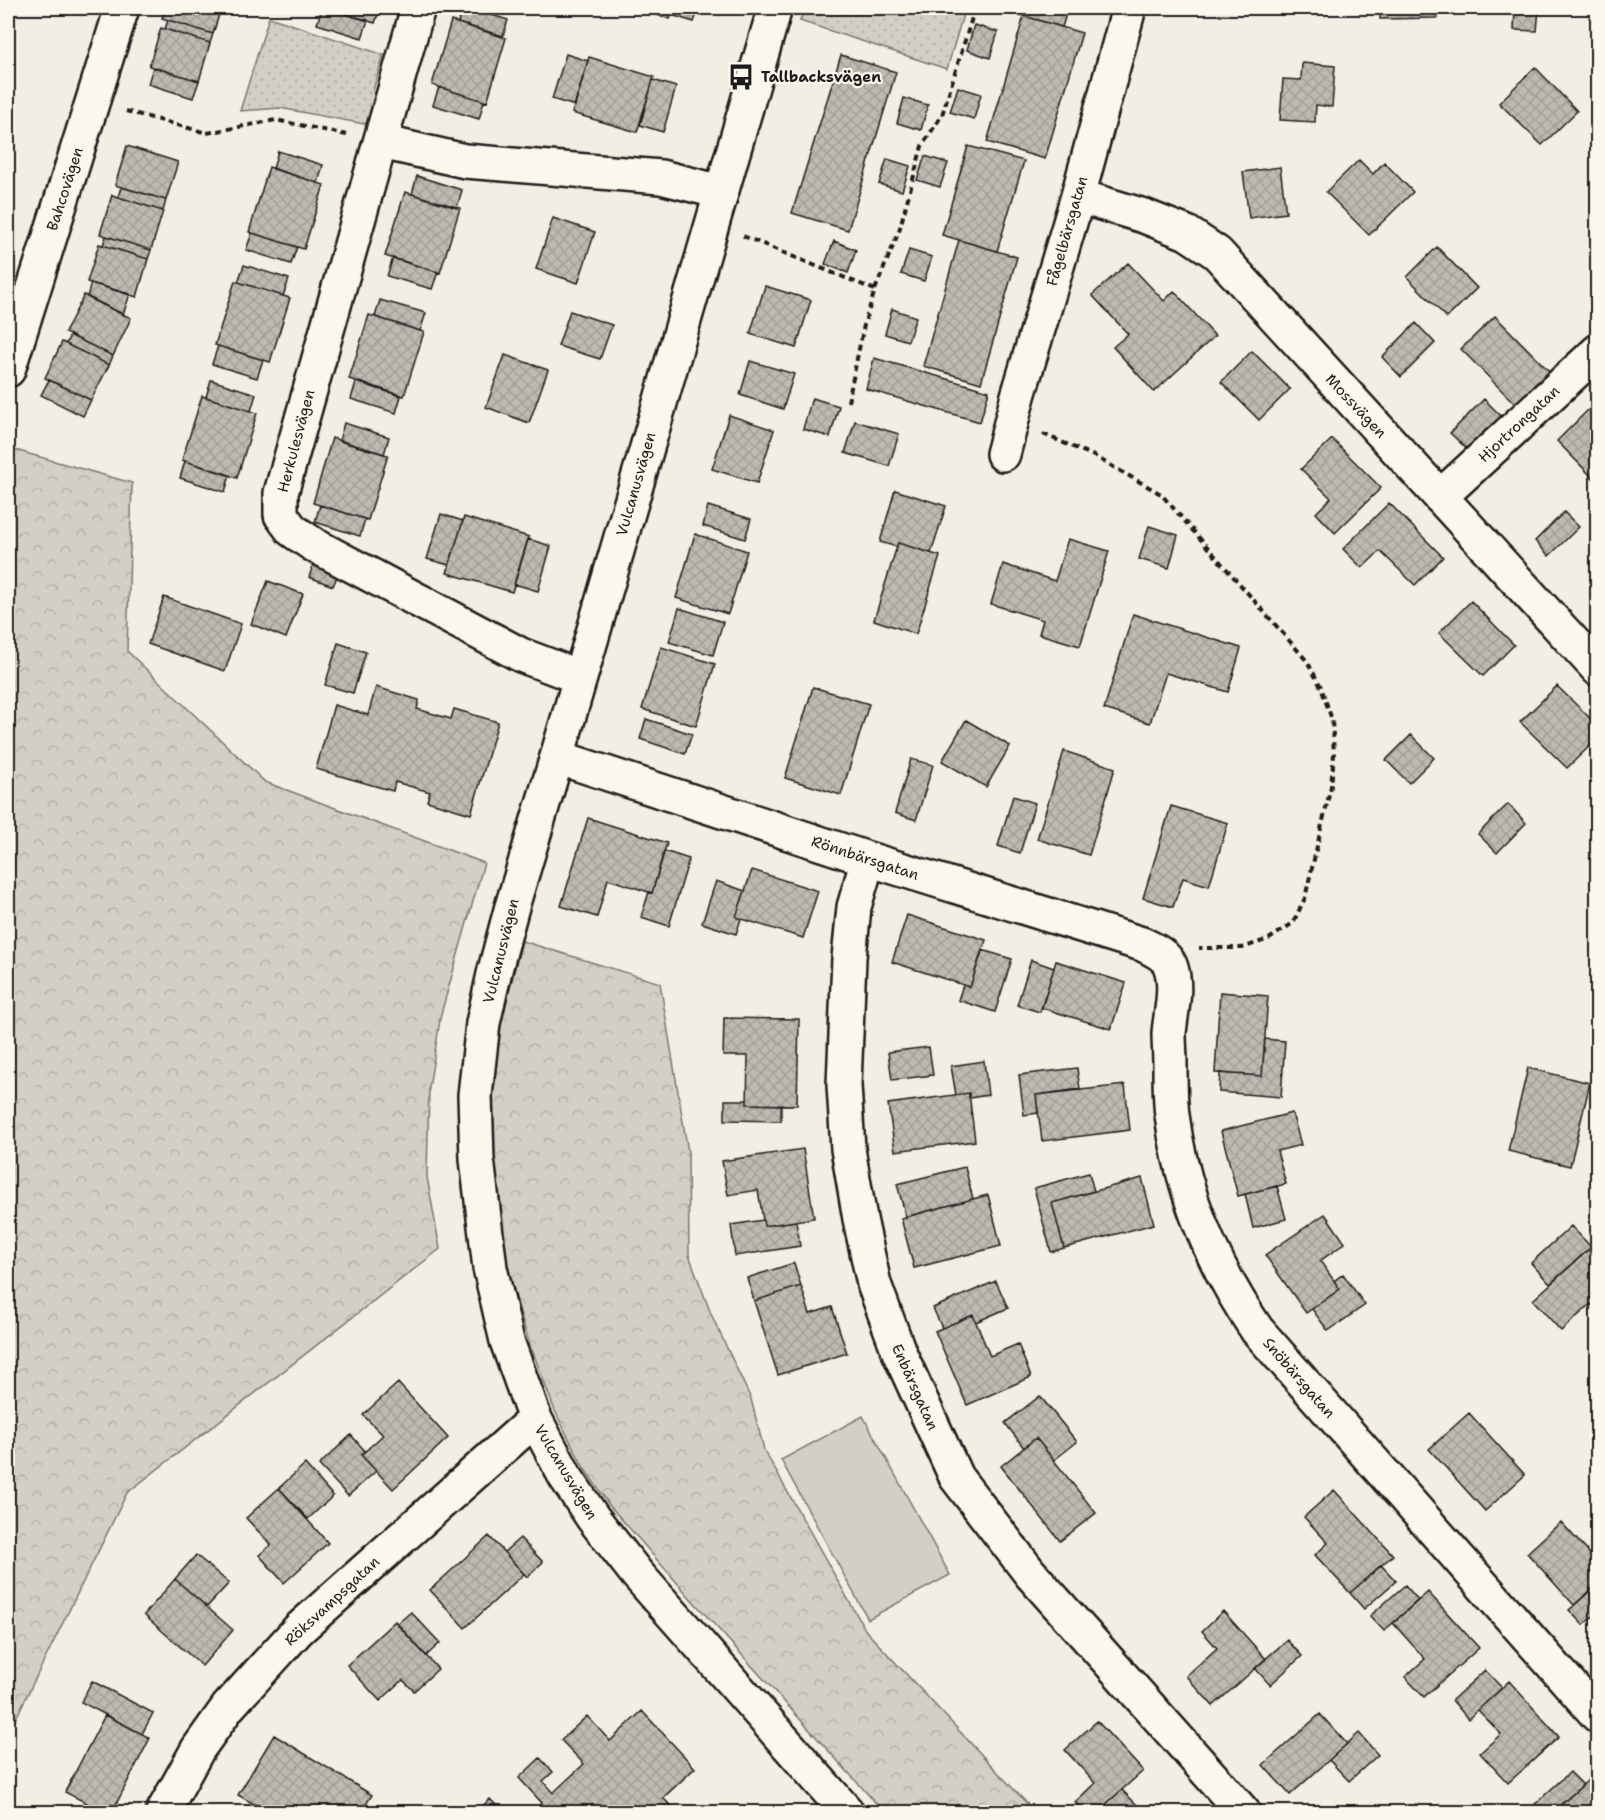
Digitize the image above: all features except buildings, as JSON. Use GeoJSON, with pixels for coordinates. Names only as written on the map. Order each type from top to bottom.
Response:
{"type":"FeatureCollection","features":[{"type":"Feature","properties":{"kind":"street","name":"Bahcovägen"},"geometry":{"type":"LineString","coordinates":[[8,370],[122,8]]}},
{"type":"Feature","properties":{"kind":"street","name":"Herkulesvägen"},"geometry":{"type":"LineString","coordinates":[[418,8],[280,493],[280,515],[292,530],[314,545],[521,655],[579,677]]}},
{"type":"Feature","properties":{"kind":"street","name":"Vulcanusvägen"},"geometry":{"type":"LineString","coordinates":[[775,8],[495,970],[483,1023],[475,1095],[477,1159],[490,1268],[507,1341],[535,1419],[566,1476],[594,1518],[637,1574],[847,1812]]}},
{"type":"Feature","properties":{"kind":"street","name":"Fågelbärsgatan"},"geometry":{"type":"LineString","coordinates":[[1003,454],[1078,196],[1129,8]]}},
{"type":"Feature","properties":{"kind":"street"},"geometry":{"type":"LineString","coordinates":[[381,142],[465,160],[661,177],[721,192]]}},
{"type":"Feature","properties":{"kind":"street","name":"Mossvägen"},"geometry":{"type":"LineString","coordinates":[[1078,196],[1144,216],[1187,233],[1217,254],[1598,669]]}},
{"type":"Feature","properties":{"kind":"street","name":"Hjortrongatan"},"geometry":{"type":"LineString","coordinates":[[1440,497],[1598,351]]}},
{"type":"Feature","properties":{"kind":"street","name":"Rönnbärsgatan"},"geometry":{"type":"LineString","coordinates":[[557,756],[868,859],[1142,944],[1165,958]]}},
{"type":"Feature","properties":{"kind":"street","name":"Enbärsgatan"},"geometry":{"type":"LineString","coordinates":[[868,859],[854,907],[849,958],[844,1085],[848,1149],[874,1284],[899,1352],[956,1477],[1030,1573],[1243,1812]]}},
{"type":"Feature","properties":{"kind":"street","name":"Snöbärsgatan"},"geometry":{"type":"LineString","coordinates":[[1165,958],[1174,981],[1169,1036],[1172,1113],[1178,1150],[1187,1187],[1200,1224],[1235,1298],[1257,1330],[1598,1716]]}},
{"type":"Feature","properties":{"kind":"street","name":"Röksvampsgatan"},"geometry":{"type":"LineString","coordinates":[[163,1812],[198,1749],[228,1707],[299,1629],[535,1419]]}},
{"type":"Feature","properties":{"kind":"path"},"geometry":{"type":"LineString","coordinates":[[848,402],[864,325],[875,290],[898,231],[922,146],[942,115],[975,8]]}},
{"type":"Feature","properties":{"kind":"path"},"geometry":{"type":"LineString","coordinates":[[93,102],[207,133],[276,120],[381,142]]}},
{"type":"Feature","properties":{"kind":"path"},"geometry":{"type":"LineString","coordinates":[[712,223],[875,290]]}},
{"type":"Feature","properties":{"kind":"path"},"geometry":{"type":"LineString","coordinates":[[1012,420],[1094,456],[1161,494],[1307,661],[1321,687],[1332,720],[1334,754],[1331,786],[1305,898],[1293,923],[1269,939],[1242,948],[1204,948],[1165,958]]}},
{"type":"Feature","properties":{"kind":"green space"},"geometry":{"type":"Polygon","coordinates":[[[804,8],[965,8],[947,69],[800,21],[804,8]]]}},
{"type":"Feature","properties":{"kind":"green space"},"geometry":{"type":"Polygon","coordinates":[[[269,17],[384,55],[373,90],[378,99],[372,121],[364,124],[280,108],[240,111],[269,17]]]}},
{"type":"Feature","properties":{"kind":"green space"},"geometry":{"type":"Polygon","coordinates":[[[8,448],[132,483],[127,651],[265,782],[484,863],[441,1014],[429,1088],[427,1177],[440,1249],[127,1493],[8,1734],[8,448]]]}},
{"type":"Feature","properties":{"kind":"green space"},"geometry":{"type":"Polygon","coordinates":[[[522,941],[660,983],[688,1152],[689,1255],[711,1314],[751,1399],[764,1450],[866,1631],[1035,1812],[884,1812],[610,1506],[584,1468],[555,1411],[528,1339],[506,1264],[491,1160],[493,1094],[501,1023],[522,941]]]}},
{"type":"Feature","properties":{"kind":"green space"},"geometry":{"type":"Polygon","coordinates":[[[863,1416],[950,1575],[868,1619],[781,1460],[863,1416]]]}},
{"type":"Feature","properties":{"kind":"place","name":"Tallbacksvägen"},"geometry":{"type":"Point","coordinates":[741,77]}}]}
